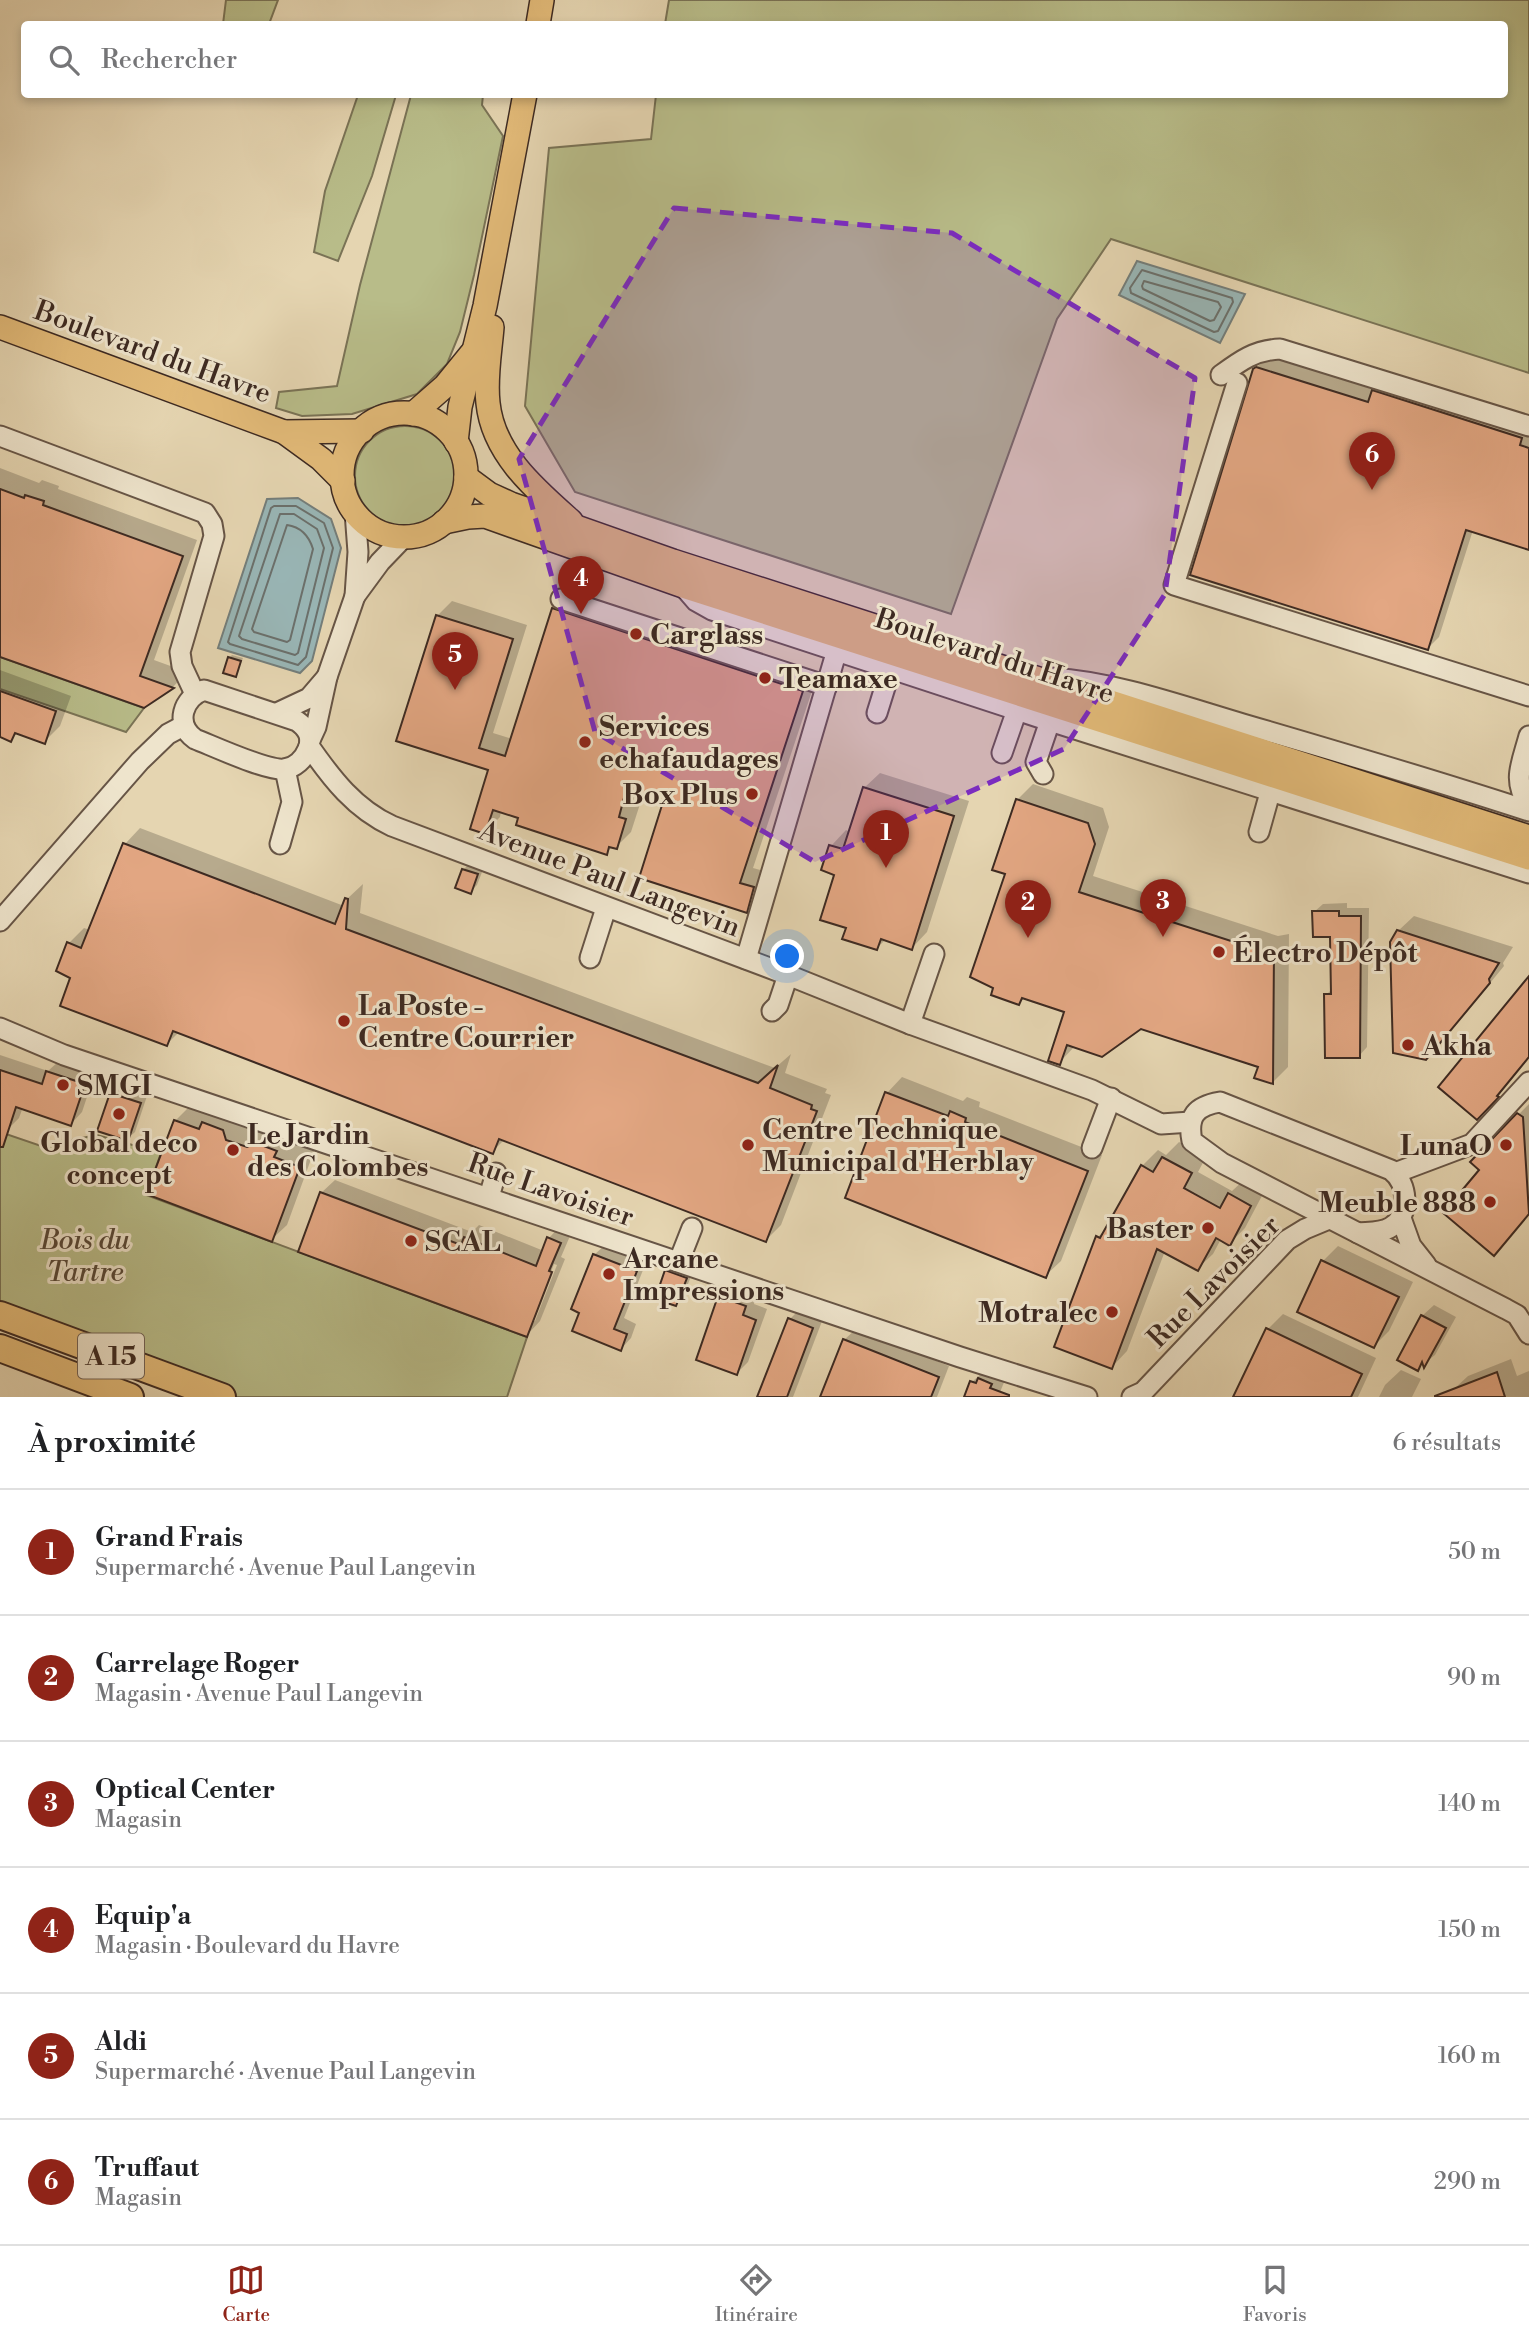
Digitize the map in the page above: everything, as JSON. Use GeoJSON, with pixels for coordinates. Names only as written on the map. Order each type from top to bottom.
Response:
{"type":"FeatureCollection","features":[{"type":"Feature","properties":{"kind":"highway","name":"A 15"},"geometry":{"type":"LineString","coordinates":[[0,1315],[222,1397]]}},
{"type":"Feature","properties":{"kind":"highway","name":"A 15"},"geometry":{"type":"LineString","coordinates":[[0,1349],[130,1397]]}},
{"type":"Feature","properties":{"kind":"main road"},"geometry":{"type":"LineString","coordinates":[[538,21],[542,0]]}},
{"type":"Feature","properties":{"kind":"main road"},"geometry":{"type":"LineString","coordinates":[[456,442],[460,407],[498,239],[524,98]]}},
{"type":"Feature","properties":{"kind":"main road"},"geometry":{"type":"LineString","coordinates":[[498,239],[487,384],[489,414],[503,445],[526,480],[579,528]]}},
{"type":"Feature","properties":{"kind":"main road","name":"Boulevard du Havre"},"geometry":{"type":"LineString","coordinates":[[0,327],[284,432],[321,458],[343,481],[349,503],[355,512]]}},
{"type":"Feature","properties":{"kind":"main road"},"geometry":{"type":"LineString","coordinates":[[444,522],[457,507],[466,477],[462,453],[456,442],[437,424],[413,414],[444,386],[475,348]]}},
{"type":"Feature","properties":{"kind":"main road","name":"Boulevard du Havre"},"geometry":{"type":"LineString","coordinates":[[284,432],[362,431],[384,417],[413,414]]}},
{"type":"Feature","properties":{"kind":"main road"},"geometry":{"type":"LineString","coordinates":[[343,481],[345,459],[362,431]]}},
{"type":"Feature","properties":{"kind":"main road","name":"Boulevard du Havre"},"geometry":{"type":"LineString","coordinates":[[466,477],[489,494],[685,566],[1529,836]]}},
{"type":"Feature","properties":{"kind":"main road"},"geometry":{"type":"LineString","coordinates":[[355,512],[372,528],[404,537]]}},
{"type":"Feature","properties":{"kind":"main road","name":"Boulevard du Havre"},"geometry":{"type":"LineString","coordinates":[[404,537],[430,532],[444,522],[485,516],[682,586],[1529,858]]}},
{"type":"Feature","properties":{"kind":"street"},"geometry":{"type":"LineString","coordinates":[[1529,426],[1280,349],[1265,349],[1247,356],[1229,379],[1174,585],[1529,696]]}},
{"type":"Feature","properties":{"kind":"street"},"geometry":{"type":"LineString","coordinates":[[0,436],[205,513],[212,524],[214,536],[180,652],[182,666],[195,694],[182,714],[183,726],[195,739],[272,768],[294,767],[310,743],[316,727],[327,677],[355,596],[358,552],[355,512]]}},
{"type":"Feature","properties":{"kind":"street"},"geometry":{"type":"LineString","coordinates":[[355,596],[380,562],[404,537]]}},
{"type":"Feature","properties":{"kind":"street"},"geometry":{"type":"LineString","coordinates":[[682,586],[696,601],[712,610],[1529,873]]}},
{"type":"Feature","properties":{"kind":"street"},"geometry":{"type":"LineString","coordinates":[[561,599],[827,686]]}},
{"type":"Feature","properties":{"kind":"street"},"geometry":{"type":"LineString","coordinates":[[746,959],[837,650]]}},
{"type":"Feature","properties":{"kind":"street"},"geometry":{"type":"LineString","coordinates":[[877,713],[891,668]]}},
{"type":"Feature","properties":{"kind":"street"},"geometry":{"type":"LineString","coordinates":[[277,713],[309,698],[327,677]]}},
{"type":"Feature","properties":{"kind":"street"},"geometry":{"type":"LineString","coordinates":[[1031,677],[1083,680],[1529,809]]}},
{"type":"Feature","properties":{"kind":"street","name":"Avenue Paul Langevin"},"geometry":{"type":"LineString","coordinates":[[195,694],[204,690],[212,691],[277,713],[303,726],[310,743],[339,787],[374,818],[910,1024],[1111,1098],[1161,1124],[1191,1122]]}},
{"type":"Feature","properties":{"kind":"street"},"geometry":{"type":"LineString","coordinates":[[1002,753],[1017,710]]}},
{"type":"Feature","properties":{"kind":"street"},"geometry":{"type":"LineString","coordinates":[[1043,774],[1036,762],[1050,721]]}},
{"type":"Feature","properties":{"kind":"street"},"geometry":{"type":"LineString","coordinates":[[0,921],[140,761],[169,734],[183,726]]}},
{"type":"Feature","properties":{"kind":"street"},"geometry":{"type":"LineString","coordinates":[[1529,736],[1519,770],[1519,790],[1529,809]]}},
{"type":"Feature","properties":{"kind":"street"},"geometry":{"type":"LineString","coordinates":[[279,844],[292,802],[285,769]]}},
{"type":"Feature","properties":{"kind":"street"},"geometry":{"type":"LineString","coordinates":[[1259,832],[1271,789]]}},
{"type":"Feature","properties":{"kind":"street"},"geometry":{"type":"LineString","coordinates":[[590,958],[606,908]]}},
{"type":"Feature","properties":{"kind":"street"},"geometry":{"type":"LineString","coordinates":[[910,1024],[934,954]]}},
{"type":"Feature","properties":{"kind":"street"},"geometry":{"type":"LineString","coordinates":[[772,1011],[778,1005],[788,975]]}},
{"type":"Feature","properties":{"kind":"street","name":"Rue Lavoisier"},"geometry":{"type":"LineString","coordinates":[[0,1028],[77,1059],[960,1357],[1087,1397]]}},
{"type":"Feature","properties":{"kind":"street"},"geometry":{"type":"LineString","coordinates":[[1529,1082],[1472,1144],[1395,1173],[1220,1102],[1201,1108],[1194,1114],[1191,1122],[1192,1141],[1222,1163],[1517,1315],[1529,1334]]}},
{"type":"Feature","properties":{"kind":"street"},"geometry":{"type":"LineString","coordinates":[[1092,1148],[1111,1098]]}},
{"type":"Feature","properties":{"kind":"street"},"geometry":{"type":"LineString","coordinates":[[489,1197],[496,1173]]}},
{"type":"Feature","properties":{"kind":"street"},"geometry":{"type":"LineString","coordinates":[[1358,1233],[1382,1231],[1392,1227],[1401,1218],[1405,1195],[1395,1173]]}},
{"type":"Feature","properties":{"kind":"street"},"geometry":{"type":"LineString","coordinates":[[1401,1218],[1411,1246],[1428,1269]]}},
{"type":"Feature","properties":{"kind":"street","name":"Rue Lavoisier"},"geometry":{"type":"LineString","coordinates":[[1141,1395],[1287,1240],[1329,1219]]}},
{"type":"Feature","properties":{"kind":"street"},"geometry":{"type":"LineString","coordinates":[[679,1261],[692,1228]]}},
{"type":"Feature","properties":{"kind":"highlighted area"},"geometry":{"type":"Polygon","coordinates":[[[674,208],[952,233],[1195,378],[1165,594],[1064,749],[815,862],[595,732],[519,459],[674,208]]]}},
{"type":"Feature","properties":{"kind":"green space"},"geometry":{"type":"Polygon","coordinates":[[[226,0],[278,0],[270,21],[223,21],[226,0]]]}},
{"type":"Feature","properties":{"kind":"green space"},"geometry":{"type":"Polygon","coordinates":[[[669,0],[1529,0],[1529,373],[1111,239],[1057,319],[951,614],[575,492],[525,406],[549,148],[651,139],[656,98],[1508,98],[1508,21],[666,21],[669,0]]]}},
{"type":"Feature","properties":{"kind":"green space"},"geometry":{"type":"Polygon","coordinates":[[[357,98],[395,98],[372,176],[338,261],[314,252],[325,191],[357,98]]]}},
{"type":"Feature","properties":{"kind":"green space"},"geometry":{"type":"Polygon","coordinates":[[[410,98],[483,98],[482,105],[503,136],[460,332],[447,364],[417,394],[352,414],[302,416],[276,408],[279,392],[337,386],[360,285],[410,98]]]}},
{"type":"Feature","properties":{"kind":"green space"},"geometry":{"type":"Polygon","coordinates":[[[395,426],[415,426],[441,440],[452,457],[455,476],[452,495],[441,512],[415,526],[395,526],[377,518],[363,504],[355,486],[355,466],[363,448],[377,434],[395,426]]]}},
{"type":"Feature","properties":{"kind":"green space"},"geometry":{"type":"Polygon","coordinates":[[[0,657],[144,708],[126,732],[0,689],[0,657]]]}},
{"type":"Feature","properties":{"kind":"green space","name":"Bois du Tartre"},"geometry":{"type":"Polygon","coordinates":[[[0,1132],[41,1146],[97,1135],[161,1153],[146,1195],[527,1337],[507,1397],[222,1397],[0,1315],[0,1132]]]}},
{"type":"Feature","properties":{"kind":"water"},"geometry":{"type":"Polygon","coordinates":[[[1137,261],[1245,294],[1220,343],[1119,295],[1137,261]]]}},
{"type":"Feature","properties":{"kind":"water"},"geometry":{"type":"Polygon","coordinates":[[[298,498],[331,519],[341,548],[312,661],[300,673],[218,648],[267,499],[298,498]]]}},
{"type":"Feature","properties":{"kind":"building"},"geometry":{"type":"Polygon","coordinates":[[[1256,367],[1368,402],[1372,390],[1522,438],[1520,445],[1529,448],[1529,550],[1466,530],[1428,650],[1190,575],[1253,369],[1256,367]]]}},
{"type":"Feature","properties":{"kind":"building"},"geometry":{"type":"Polygon","coordinates":[[[0,489],[24,498],[25,495],[44,501],[43,505],[183,556],[140,676],[174,688],[144,708],[0,657],[0,489]]]}},
{"type":"Feature","properties":{"kind":"building"},"geometry":{"type":"Polygon","coordinates":[[[552,608],[803,691],[740,883],[754,887],[747,913],[639,878],[663,802],[626,790],[619,817],[626,819],[617,849],[609,847],[607,855],[516,825],[518,818],[493,810],[485,834],[470,829],[488,770],[396,741],[436,615],[513,639],[479,748],[505,756],[552,608]]]}},
{"type":"Feature","properties":{"kind":"building"},"geometry":{"type":"Polygon","coordinates":[[[228,657],[241,661],[236,677],[223,673],[228,657]]]}},
{"type":"Feature","properties":{"kind":"building"},"geometry":{"type":"Polygon","coordinates":[[[0,691],[56,711],[45,744],[15,733],[11,742],[0,737],[0,691]]]}},
{"type":"Feature","properties":{"kind":"building"},"geometry":{"type":"Polygon","coordinates":[[[863,787],[954,816],[912,950],[881,939],[877,950],[842,939],[846,928],[820,920],[834,875],[821,870],[829,845],[843,849],[863,787]]]}},
{"type":"Feature","properties":{"kind":"building"},"geometry":{"type":"Polygon","coordinates":[[[1016,799],[1088,823],[1095,844],[1079,892],[1262,951],[1274,949],[1273,1084],[1254,1078],[1258,1067],[1141,1029],[1102,1057],[1067,1045],[1060,1065],[1048,1061],[1064,1012],[1022,998],[1019,1005],[991,995],[993,988],[970,977],[1005,874],[992,870],[1016,799]]]}},
{"type":"Feature","properties":{"kind":"building","name":"La Poste - Centre Courrier"},"geometry":{"type":"Polygon","coordinates":[[[123,843],[335,924],[345,898],[348,899],[346,929],[758,1083],[778,1065],[770,1088],[812,1105],[811,1109],[817,1111],[766,1242],[499,1139],[493,1154],[173,1031],[167,1046],[60,1006],[70,978],[56,971],[67,942],[81,948],[123,843]]]}},
{"type":"Feature","properties":{"kind":"building"},"geometry":{"type":"Polygon","coordinates":[[[462,869],[478,874],[471,894],[455,888],[462,869]]]}},
{"type":"Feature","properties":{"kind":"building"},"geometry":{"type":"Polygon","coordinates":[[[1312,911],[1339,911],[1339,916],[1361,916],[1360,1058],[1325,1058],[1324,994],[1331,994],[1330,937],[1313,937],[1312,911]]]}},
{"type":"Feature","properties":{"kind":"building"},"geometry":{"type":"Polygon","coordinates":[[[1397,930],[1499,963],[1489,979],[1490,983],[1426,1060],[1393,1053],[1390,942],[1397,930]]]}},
{"type":"Feature","properties":{"kind":"building"},"geometry":{"type":"Polygon","coordinates":[[[1529,976],[1529,1057],[1497,1096],[1499,1097],[1477,1120],[1438,1087],[1529,976]]]}},
{"type":"Feature","properties":{"kind":"building"},"geometry":{"type":"Polygon","coordinates":[[[0,1070],[42,1084],[46,1071],[85,1084],[71,1126],[16,1107],[3,1147],[0,1147],[0,1070]]]}},
{"type":"Feature","properties":{"kind":"building"},"geometry":{"type":"Polygon","coordinates":[[[885,1092],[948,1116],[950,1111],[966,1118],[965,1122],[1088,1171],[1046,1278],[845,1198],[885,1092]]]}},
{"type":"Feature","properties":{"kind":"building"},"geometry":{"type":"Polygon","coordinates":[[[110,1093],[141,1103],[128,1141],[97,1131],[110,1093]]]}},
{"type":"Feature","properties":{"kind":"building"},"geometry":{"type":"Polygon","coordinates":[[[1517,1113],[1523,1117],[1529,1214],[1494,1256],[1443,1213],[1479,1170],[1470,1162],[1517,1113]]]}},
{"type":"Feature","properties":{"kind":"building"},"geometry":{"type":"Polygon","coordinates":[[[174,1120],[199,1129],[202,1122],[223,1130],[226,1140],[247,1147],[256,1143],[277,1151],[274,1157],[300,1167],[272,1242],[146,1194],[174,1120]]]}},
{"type":"Feature","properties":{"kind":"building"},"geometry":{"type":"Polygon","coordinates":[[[1162,1157],[1192,1173],[1184,1188],[1220,1208],[1228,1193],[1251,1206],[1230,1246],[1216,1238],[1198,1271],[1157,1249],[1112,1369],[1054,1347],[1096,1236],[1100,1238],[1141,1165],[1153,1172],[1162,1157]]]}},
{"type":"Feature","properties":{"kind":"building"},"geometry":{"type":"Polygon","coordinates":[[[320,1192],[461,1245],[464,1237],[536,1266],[547,1237],[561,1243],[527,1337],[298,1252],[320,1192]]]}},
{"type":"Feature","properties":{"kind":"building"},"geometry":{"type":"Polygon","coordinates":[[[593,1254],[637,1271],[614,1329],[627,1334],[621,1351],[572,1331],[579,1313],[571,1309],[593,1254]]]}},
{"type":"Feature","properties":{"kind":"building"},"geometry":{"type":"Polygon","coordinates":[[[1321,1260],[1399,1297],[1374,1348],[1297,1312],[1321,1260]]]}},
{"type":"Feature","properties":{"kind":"building"},"geometry":{"type":"Polygon","coordinates":[[[665,1270],[687,1278],[676,1306],[655,1299],[665,1270]]]}},
{"type":"Feature","properties":{"kind":"building"},"geometry":{"type":"Polygon","coordinates":[[[718,1296],[746,1306],[743,1315],[756,1320],[737,1375],[696,1360],[718,1296]]]}},
{"type":"Feature","properties":{"kind":"building"},"geometry":{"type":"Polygon","coordinates":[[[1421,1315],[1446,1328],[1424,1368],[1422,1362],[1418,1371],[1397,1360],[1421,1315]]]}},
{"type":"Feature","properties":{"kind":"building"},"geometry":{"type":"Polygon","coordinates":[[[788,1318],[813,1328],[787,1397],[757,1397],[788,1318]]]}},
{"type":"Feature","properties":{"kind":"building"},"geometry":{"type":"Polygon","coordinates":[[[1266,1328],[1362,1374],[1351,1397],[1233,1397],[1266,1328]]]}},
{"type":"Feature","properties":{"kind":"building"},"geometry":{"type":"Polygon","coordinates":[[[843,1339],[939,1377],[931,1397],[820,1397],[843,1339]]]}},
{"type":"Feature","properties":{"kind":"building"},"geometry":{"type":"Polygon","coordinates":[[[1497,1372],[1505,1397],[1435,1397],[1435,1396],[1497,1372]]]}},
{"type":"Feature","properties":{"kind":"building"},"geometry":{"type":"Polygon","coordinates":[[[978,1378],[992,1384],[990,1388],[1009,1397],[964,1397],[970,1381],[976,1383],[978,1378]]]}},
{"type":"Feature","properties":{"kind":"place","name":"Truffaut"},"geometry":{"type":"Point","coordinates":[1372,490]}},
{"type":"Feature","properties":{"kind":"place","name":"Equip'a"},"geometry":{"type":"Point","coordinates":[581,614]}},
{"type":"Feature","properties":{"kind":"place","name":"Carglass"},"geometry":{"type":"Point","coordinates":[636,634]}},
{"type":"Feature","properties":{"kind":"place","name":"Teamaxe"},"geometry":{"type":"Point","coordinates":[765,678]}},
{"type":"Feature","properties":{"kind":"place","name":"Aldi"},"geometry":{"type":"Point","coordinates":[455,690]}},
{"type":"Feature","properties":{"kind":"place","name":"Services echafaudages"},"geometry":{"type":"Point","coordinates":[585,742]}},
{"type":"Feature","properties":{"kind":"place","name":"Box Plus"},"geometry":{"type":"Point","coordinates":[752,794]}},
{"type":"Feature","properties":{"kind":"place","name":"Grand Frais"},"geometry":{"type":"Point","coordinates":[886,868]}},
{"type":"Feature","properties":{"kind":"place","name":"Optical Center"},"geometry":{"type":"Point","coordinates":[1163,937]}},
{"type":"Feature","properties":{"kind":"place","name":"Carrelage Roger"},"geometry":{"type":"Point","coordinates":[1028,938]}},
{"type":"Feature","properties":{"kind":"place","name":"Électro Dépôt"},"geometry":{"type":"Point","coordinates":[1219,952]}},
{"type":"Feature","properties":{"kind":"place","name":"La Poste - Centre Courrier"},"geometry":{"type":"Point","coordinates":[344,1021]}},
{"type":"Feature","properties":{"kind":"place","name":"Akha"},"geometry":{"type":"Point","coordinates":[1408,1045]}},
{"type":"Feature","properties":{"kind":"place","name":"SMGI"},"geometry":{"type":"Point","coordinates":[63,1085]}},
{"type":"Feature","properties":{"kind":"place","name":"Global deco concept"},"geometry":{"type":"Point","coordinates":[119,1114]}},
{"type":"Feature","properties":{"kind":"place","name":"Centre Technique Municipal d'Herblay"},"geometry":{"type":"Point","coordinates":[748,1145]}},
{"type":"Feature","properties":{"kind":"place","name":"LunaO"},"geometry":{"type":"Point","coordinates":[1506,1145]}},
{"type":"Feature","properties":{"kind":"place","name":"Le Jardin des Colombes"},"geometry":{"type":"Point","coordinates":[233,1150]}},
{"type":"Feature","properties":{"kind":"place","name":"Meuble 888"},"geometry":{"type":"Point","coordinates":[1490,1202]}},
{"type":"Feature","properties":{"kind":"place","name":"Baster"},"geometry":{"type":"Point","coordinates":[1208,1228]}},
{"type":"Feature","properties":{"kind":"place","name":"SCAL"},"geometry":{"type":"Point","coordinates":[411,1241]}},
{"type":"Feature","properties":{"kind":"place","name":"Arcane Impressions"},"geometry":{"type":"Point","coordinates":[609,1274]}},
{"type":"Feature","properties":{"kind":"place","name":"Motralec"},"geometry":{"type":"Point","coordinates":[1112,1312]}}]}
